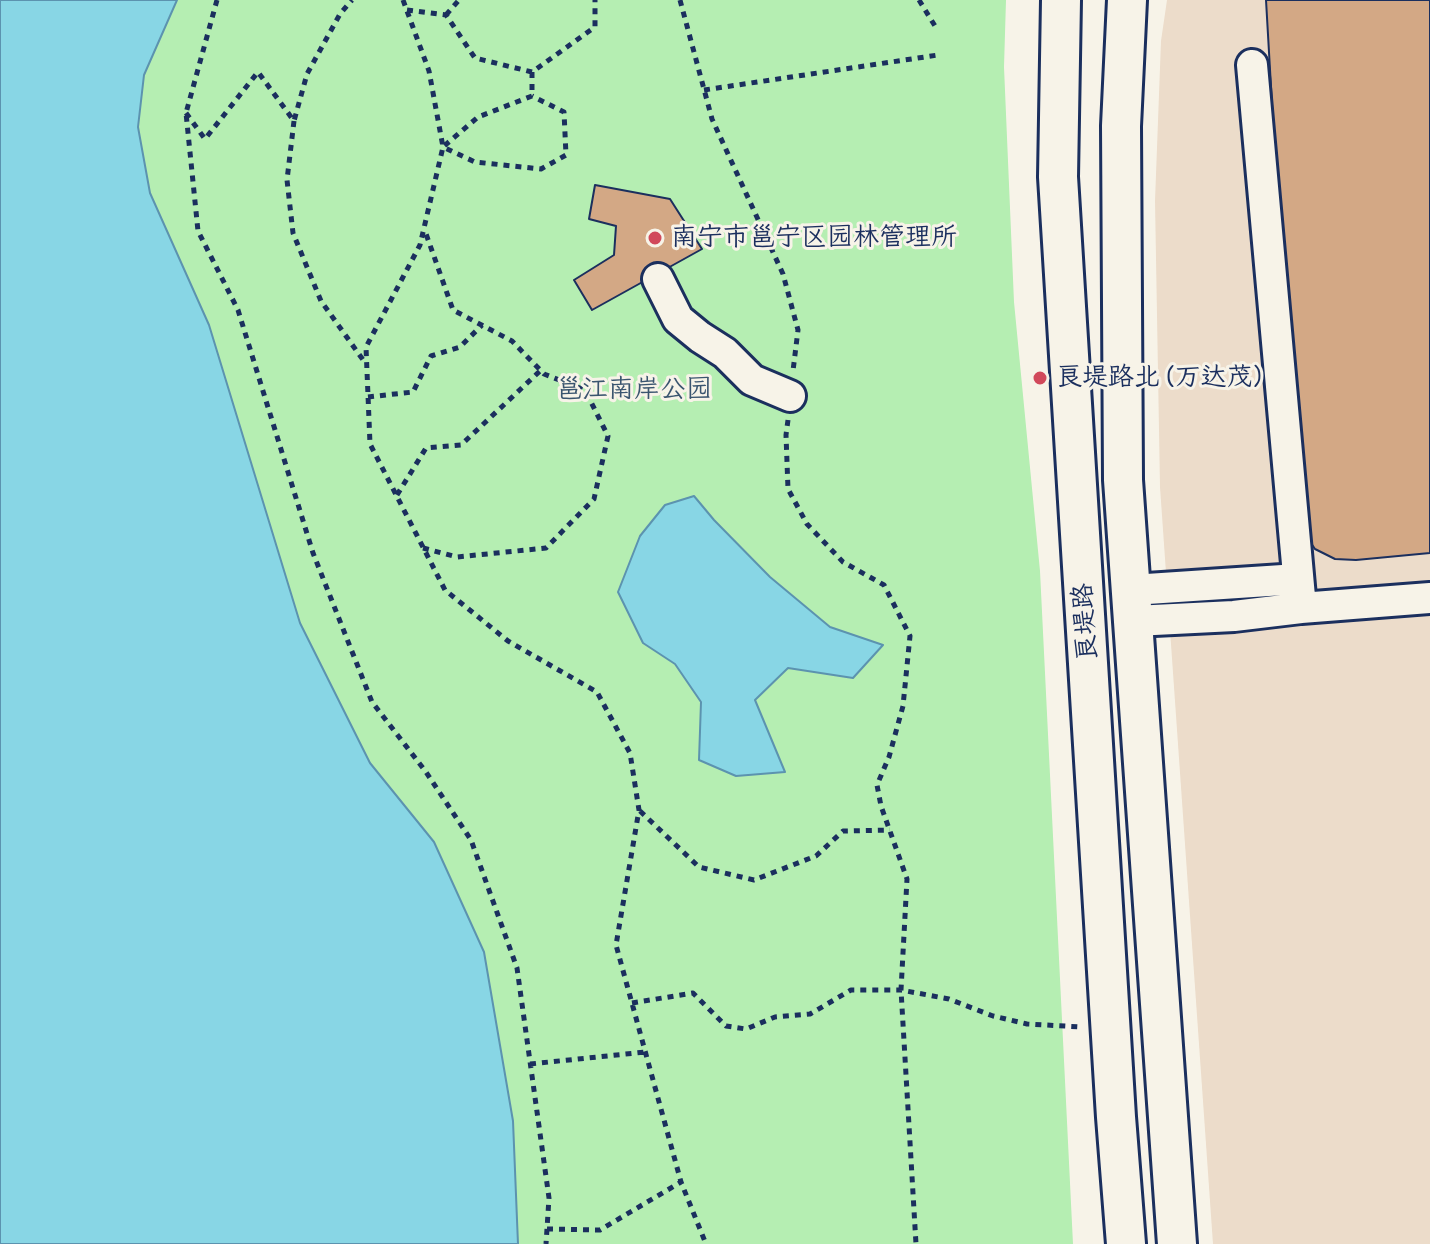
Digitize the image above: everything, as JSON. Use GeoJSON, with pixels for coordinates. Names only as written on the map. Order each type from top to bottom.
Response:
{"type":"FeatureCollection","features":[{"type":"Feature","properties":{"kind":"main road","name":"良堤路"},"geometry":{"type":"LineString","coordinates":[[1061,0],[1058,177],[1126,1244]]}},
{"type":"Feature","properties":{"kind":"main road","name":"良堤路"},"geometry":{"type":"LineString","coordinates":[[1127,0],[1121,126],[1123,480],[1177,1244]]}},
{"type":"Feature","properties":{"kind":"main road"},"geometry":{"type":"LineString","coordinates":[[1116,1117],[1168,1111]]}},
{"type":"Feature","properties":{"kind":"lane"},"geometry":{"type":"LineString","coordinates":[[1252,65],[1299,594]]}},
{"type":"Feature","properties":{"kind":"lane"},"geometry":{"type":"LineString","coordinates":[[658,279],[678,319],[725,353],[752,380],[790,396]]}},
{"type":"Feature","properties":{"kind":"lane"},"geometry":{"type":"LineString","coordinates":[[1133,606],[1234,616],[1299,594],[1430,598]]}},
{"type":"Feature","properties":{"kind":"path"},"geometry":{"type":"LineString","coordinates":[[217,0],[186,113],[198,231],[238,310],[313,553],[372,702],[426,772],[471,840],[517,968],[549,1198],[546,1244]]}},
{"type":"Feature","properties":{"kind":"path"},"geometry":{"type":"LineString","coordinates":[[352,0],[340,14],[307,74],[294,121],[287,180],[293,233],[321,301],[366,365]]}},
{"type":"Feature","properties":{"kind":"path"},"geometry":{"type":"LineString","coordinates":[[403,0],[429,71],[443,147],[420,245],[366,347],[370,444],[445,590],[508,641],[597,692],[630,753],[639,810],[616,945],[681,1182],[706,1244]]}},
{"type":"Feature","properties":{"kind":"path"},"geometry":{"type":"LineString","coordinates":[[446,15],[459,0]]}},
{"type":"Feature","properties":{"kind":"path"},"geometry":{"type":"LineString","coordinates":[[407,10],[446,15],[475,58],[532,72],[595,27],[595,0]]}},
{"type":"Feature","properties":{"kind":"path"},"geometry":{"type":"LineString","coordinates":[[680,0],[712,119],[783,274],[798,330],[786,435],[788,489],[807,524],[835,554],[843,562],[884,585],[910,636],[903,706],[889,757],[877,785],[881,806],[907,879],[901,990],[916,1244]]}},
{"type":"Feature","properties":{"kind":"path"},"geometry":{"type":"LineString","coordinates":[[919,0],[935,26]]}},
{"type":"Feature","properties":{"kind":"path"},"geometry":{"type":"LineString","coordinates":[[704,90],[938,55]]}},
{"type":"Feature","properties":{"kind":"path"},"geometry":{"type":"LineString","coordinates":[[186,113],[205,139],[258,72],[294,121]]}},
{"type":"Feature","properties":{"kind":"path"},"geometry":{"type":"LineString","coordinates":[[532,72],[532,96]]}},
{"type":"Feature","properties":{"kind":"path"},"geometry":{"type":"LineString","coordinates":[[532,96],[564,112],[566,155],[541,169],[475,162],[443,147],[478,117],[532,96]]}},
{"type":"Feature","properties":{"kind":"path"},"geometry":{"type":"LineString","coordinates":[[423,548],[457,557],[546,548],[594,499],[608,436],[585,390],[544,374],[512,341],[453,310],[424,230]]}},
{"type":"Feature","properties":{"kind":"path"},"geometry":{"type":"LineString","coordinates":[[368,397],[413,392],[431,356],[460,347],[482,325]]}},
{"type":"Feature","properties":{"kind":"path"},"geometry":{"type":"LineString","coordinates":[[397,496],[426,448],[461,445],[541,370]]}},
{"type":"Feature","properties":{"kind":"path"},"geometry":{"type":"LineString","coordinates":[[835,554],[842,547]]}},
{"type":"Feature","properties":{"kind":"path"},"geometry":{"type":"LineString","coordinates":[[639,810],[699,867],[754,880],[816,856],[843,831],[890,830]]}},
{"type":"Feature","properties":{"kind":"path"},"geometry":{"type":"LineString","coordinates":[[632,1003],[693,993],[726,1026],[746,1029],[775,1017],[810,1014],[851,990],[901,990],[949,999],[993,1016],[1027,1024],[1081,1027]]}},
{"type":"Feature","properties":{"kind":"path"},"geometry":{"type":"LineString","coordinates":[[530,1064],[645,1052]]}},
{"type":"Feature","properties":{"kind":"path"},"geometry":{"type":"LineString","coordinates":[[547,1229],[600,1230],[681,1182]]}},
{"type":"Feature","properties":{"kind":"shaded area"},"geometry":{"type":"Polygon","coordinates":[[[1167,0],[1430,0],[1430,1244],[1213,1244],[1160,487],[1155,201],[1161,41],[1167,0]]]}},
{"type":"Feature","properties":{"kind":"green space","name":"邕江南岸公园"},"geometry":{"type":"Polygon","coordinates":[[[177,0],[1006,0],[1004,67],[1014,302],[1040,571],[1073,1244],[518,1244],[513,1121],[434,842],[370,763],[300,623],[209,325],[150,194],[138,127],[144,74],[177,0]]]}},
{"type":"Feature","properties":{"kind":"water"},"geometry":{"type":"Polygon","coordinates":[[[0,0],[177,0],[144,75],[138,127],[150,193],[209,325],[300,623],[370,763],[434,842],[484,952],[513,1121],[518,1244],[0,1244],[0,0]]]}},
{"type":"Feature","properties":{"kind":"water"},"geometry":{"type":"Polygon","coordinates":[[[694,496],[770,577],[830,627],[883,645],[853,678],[788,668],[755,700],[785,772],[736,776],[699,760],[701,702],[675,664],[643,643],[618,592],[640,536],[665,505],[694,496]]]}},
{"type":"Feature","properties":{"kind":"building"},"geometry":{"type":"Polygon","coordinates":[[[1266,0],[1430,0],[1430,553],[1335,559],[1315,549],[1302,530],[1295,505],[1266,0]]]}},
{"type":"Feature","properties":{"kind":"building","name":"南宁市邕宁区园林管理所"},"geometry":{"type":"Polygon","coordinates":[[[595,185],[670,199],[702,249],[592,310],[574,280],[614,255],[616,226],[589,219],[595,185]]]}},
{"type":"Feature","properties":{"kind":"place","name":"南宁市邕宁区园林管理所"},"geometry":{"type":"Point","coordinates":[655,238]}},
{"type":"Feature","properties":{"kind":"place","name":"良堤路北 (万达茂)"},"geometry":{"type":"Point","coordinates":[1040,378]}}]}
